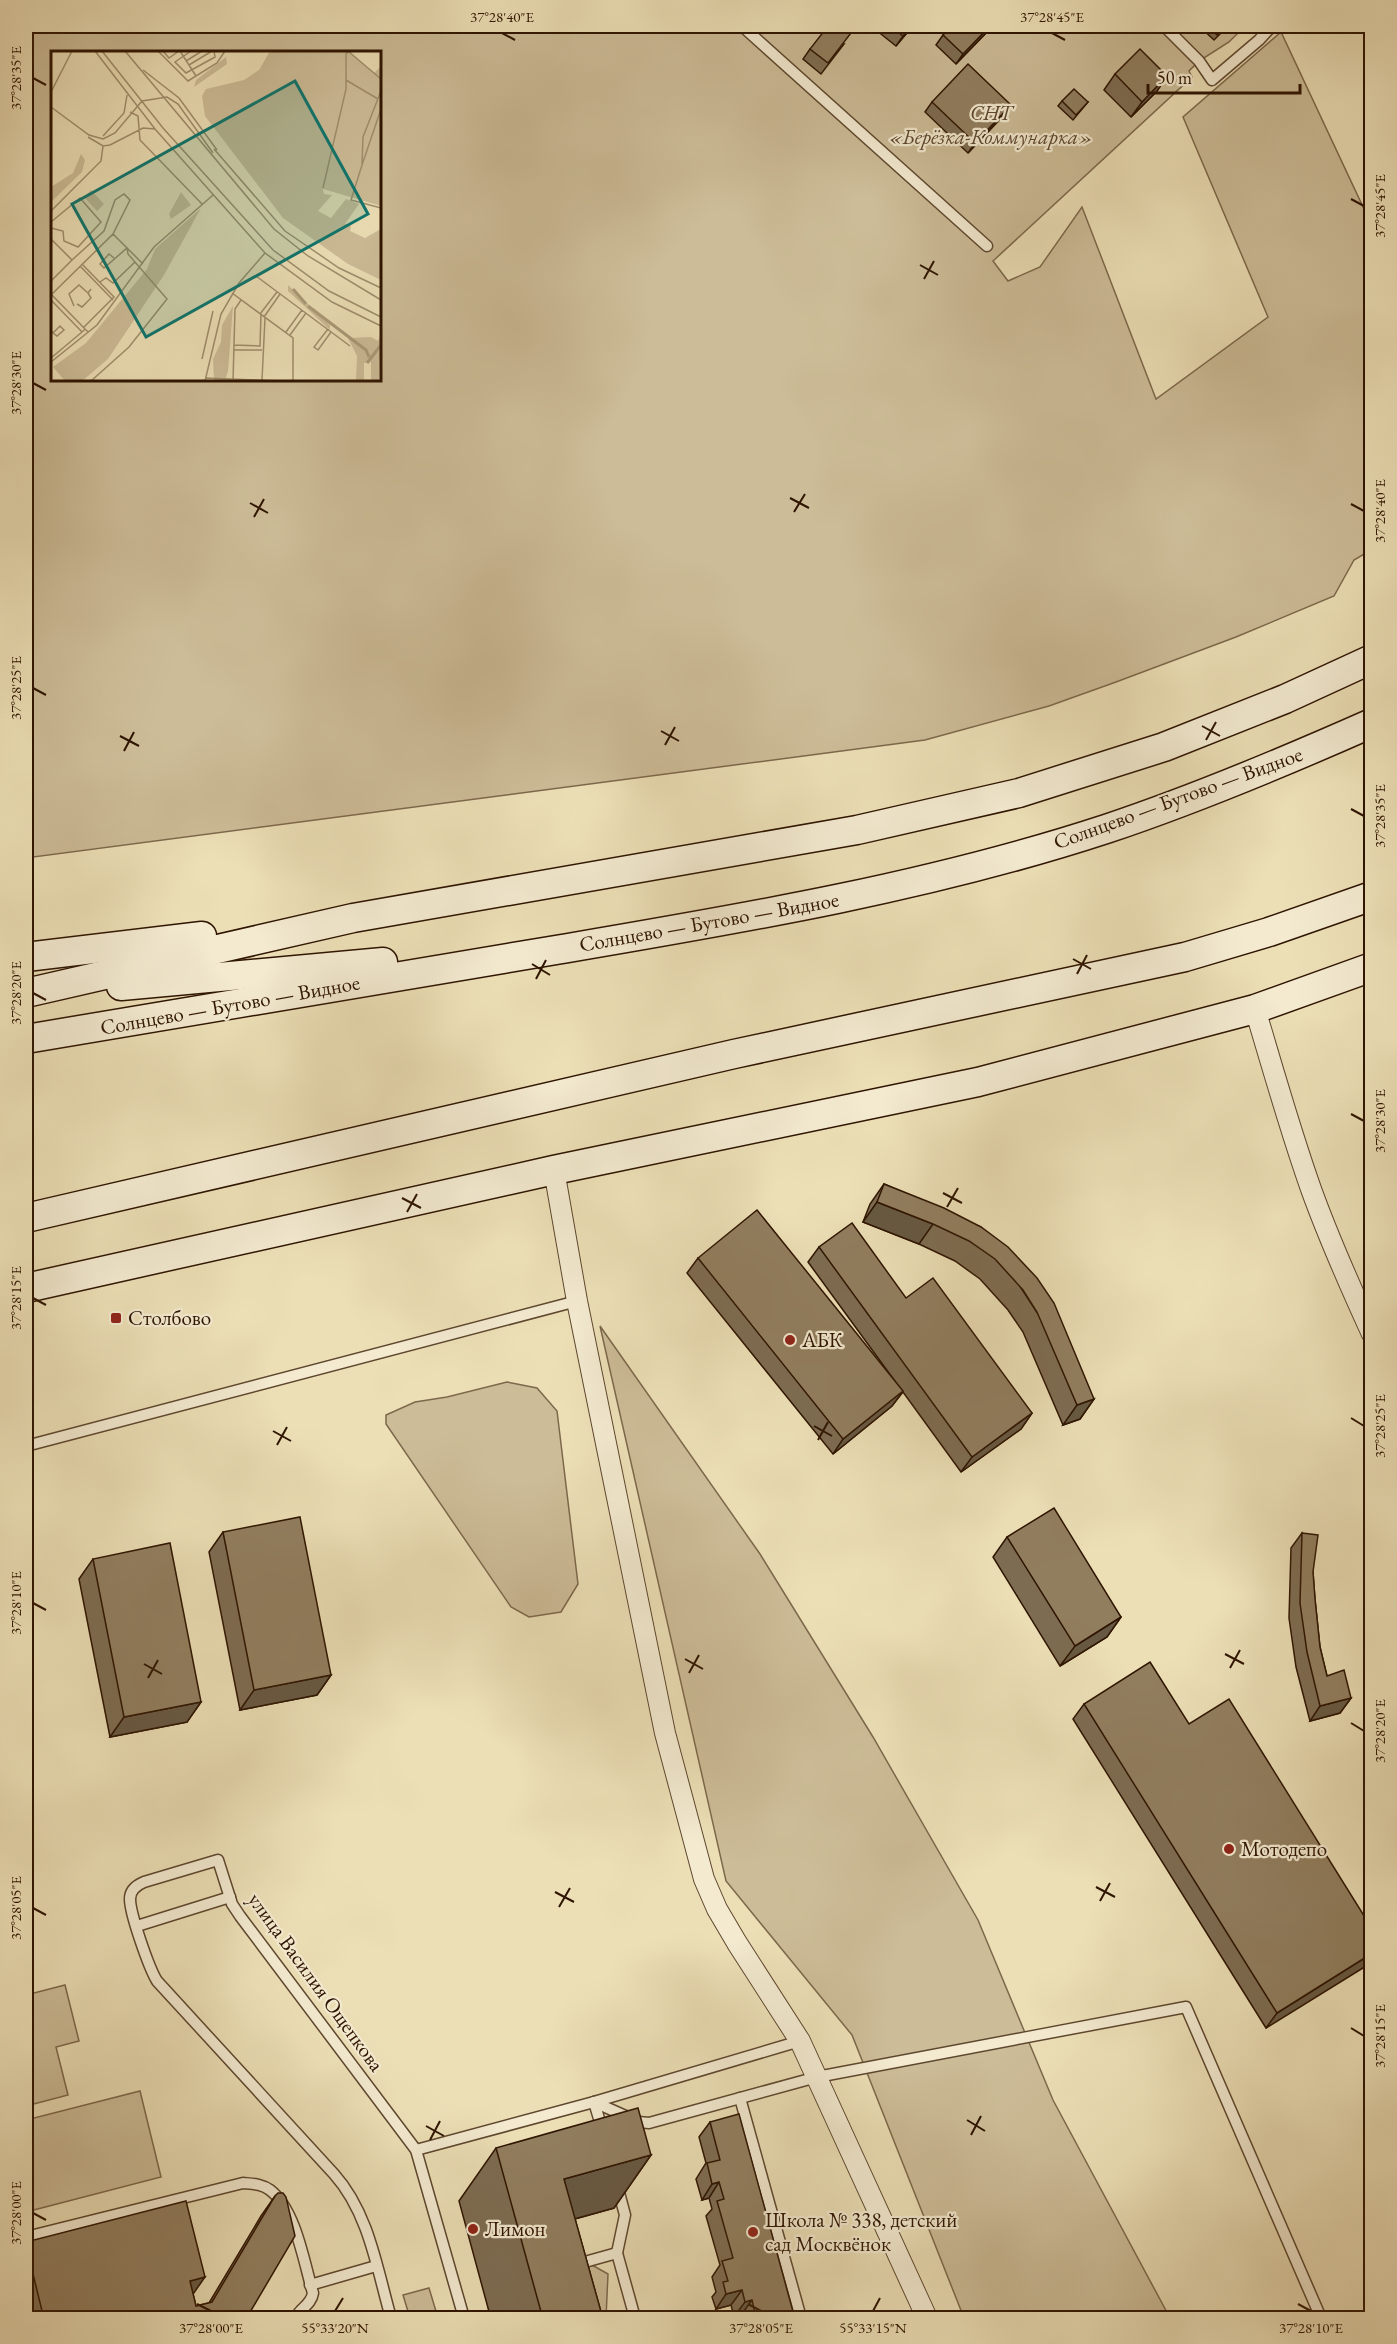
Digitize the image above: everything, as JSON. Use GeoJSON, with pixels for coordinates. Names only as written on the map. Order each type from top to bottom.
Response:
{"type":"FeatureCollection","features":[{"type":"Feature","properties":{"kind":"main road"},"geometry":{"type":"LineString","coordinates":[[26,957],[353,918],[857,830],[1019,793],[1164,747],[1285,699],[1371,659]]}},
{"type":"Feature","properties":{"kind":"main road"},"geometry":{"type":"LineString","coordinates":[[1285,699],[1371,675]]}},
{"type":"Feature","properties":{"kind":"main road","name":"Солнцево — Бутово — Видное"},"geometry":{"type":"LineString","coordinates":[[26,1040],[603,942],[885,889],[1007,858],[1106,829],[1288,760],[1371,723]]}},
{"type":"Feature","properties":{"kind":"main road"},"geometry":{"type":"LineString","coordinates":[[26,1218],[734,1054],[1185,957],[1269,932],[1371,896]]}},
{"type":"Feature","properties":{"kind":"main road"},"geometry":{"type":"LineString","coordinates":[[26,994],[353,918]]}},
{"type":"Feature","properties":{"kind":"main road"},"geometry":{"type":"LineString","coordinates":[[26,994],[603,942]]}},
{"type":"Feature","properties":{"kind":"main road"},"geometry":{"type":"LineString","coordinates":[[26,1288],[554,1170],[978,1082],[1255,1009],[1371,967]]}},
{"type":"Feature","properties":{"kind":"street"},"geometry":{"type":"LineString","coordinates":[[1255,1009],[1279,1093],[1312,1190],[1337,1257],[1371,1334]]}},
{"type":"Feature","properties":{"kind":"street"},"geometry":{"type":"LineString","coordinates":[[554,1170],[577,1301],[665,1732],[693,1845],[717,1909],[736,1943],[800,2041],[927,2319]]}},
{"type":"Feature","properties":{"kind":"lane"},"geometry":{"type":"LineString","coordinates":[[742,26],[987,246]]}},
{"type":"Feature","properties":{"kind":"lane"},"geometry":{"type":"LineString","coordinates":[[1164,26],[1199,61],[1212,80],[1272,26]]}},
{"type":"Feature","properties":{"kind":"lane"},"geometry":{"type":"LineString","coordinates":[[26,1446],[577,1301]]}},
{"type":"Feature","properties":{"kind":"lane","name":"улица Василия Ощепкова"},"geometry":{"type":"LineString","coordinates":[[391,2319],[365,2226],[351,2195],[157,1981],[147,1962],[130,1900],[135,1886],[218,1860],[230,1896],[240,1916],[416,2150],[464,2319]]}},
{"type":"Feature","properties":{"kind":"lane"},"geometry":{"type":"LineString","coordinates":[[137,1926],[230,1896]]}},
{"type":"Feature","properties":{"kind":"lane"},"geometry":{"type":"LineString","coordinates":[[594,2102],[639,2122],[650,2123],[817,2077],[1186,2007],[1321,2319]]}},
{"type":"Feature","properties":{"kind":"lane"},"geometry":{"type":"LineString","coordinates":[[416,2150],[594,2102],[800,2041]]}},
{"type":"Feature","properties":{"kind":"lane"},"geometry":{"type":"LineString","coordinates":[[740,2098],[801,2319]]}},
{"type":"Feature","properties":{"kind":"lane"},"geometry":{"type":"LineString","coordinates":[[594,2102],[606,2143]]}},
{"type":"Feature","properties":{"kind":"lane"},"geometry":{"type":"LineString","coordinates":[[615,2174],[625,2215],[617,2253],[635,2319]]}},
{"type":"Feature","properties":{"kind":"lane"},"geometry":{"type":"LineString","coordinates":[[26,2237],[243,2182],[259,2185],[270,2190],[282,2203],[293,2224],[313,2293],[311,2302],[298,2312],[296,2319]]}},
{"type":"Feature","properties":{"kind":"lane"},"geometry":{"type":"LineString","coordinates":[[566,2275],[571,2266],[617,2253]]}},
{"type":"Feature","properties":{"kind":"lane"},"geometry":{"type":"LineString","coordinates":[[310,2285],[376,2266]]}},
{"type":"Feature","properties":{"kind":"green space","name":"СНТ «Берёзка-Коммунарка»"},"geometry":{"type":"Polygon","coordinates":[[[26,26],[1245,26],[1229,42],[1199,61],[1189,71],[1192,77],[993,261],[1008,281],[1040,267],[1082,207],[1156,399],[1268,317],[1183,117],[1281,32],[1371,224],[1371,550],[1354,560],[1334,596],[1236,637],[1049,706],[925,740],[26,858],[26,26]]]}},
{"type":"Feature","properties":{"kind":"green space"},"geometry":{"type":"Polygon","coordinates":[[[600,1326],[760,1554],[873,1737],[978,1920],[1053,2100],[1170,2318],[964,2318],[852,2035],[726,1881],[600,1326]]]}},
{"type":"Feature","properties":{"kind":"green space"},"geometry":{"type":"Polygon","coordinates":[[[507,1382],[537,1388],[557,1411],[578,1584],[561,1612],[529,1617],[511,1607],[386,1424],[386,1415],[415,1402],[447,1397],[507,1382]]]}},
{"type":"Feature","properties":{"kind":"green space"},"geometry":{"type":"Polygon","coordinates":[[[65,1985],[79,2041],[56,2047],[68,2095],[26,2106],[26,1995],[65,1985]]]}},
{"type":"Feature","properties":{"kind":"green space"},"geometry":{"type":"Polygon","coordinates":[[[140,2091],[161,2177],[26,2212],[26,2120],[140,2091]]]}},
{"type":"Feature","properties":{"kind":"green space"},"geometry":{"type":"Polygon","coordinates":[[[592,2265],[608,2274],[606,2318],[596,2318],[582,2268],[592,2265]]]}},
{"type":"Feature","properties":{"kind":"green space"},"geometry":{"type":"Polygon","coordinates":[[[429,2288],[438,2318],[410,2318],[403,2295],[429,2288]]]}},
{"type":"Feature","properties":{"kind":"building"},"geometry":{"type":"Polygon","coordinates":[[[828,26],[841,26],[851,33],[828,63],[810,49],[828,26]]]}},
{"type":"Feature","properties":{"kind":"building"},"geometry":{"type":"Polygon","coordinates":[[[890,26],[911,26],[903,36],[890,26]]]}},
{"type":"Feature","properties":{"kind":"building"},"geometry":{"type":"Polygon","coordinates":[[[952,26],[990,26],[963,54],[943,35],[952,26]]]}},
{"type":"Feature","properties":{"kind":"building"},"geometry":{"type":"Polygon","coordinates":[[[1208,26],[1226,26],[1217,35],[1208,26]]]}},
{"type":"Feature","properties":{"kind":"building"},"geometry":{"type":"Polygon","coordinates":[[[1140,49],[1167,76],[1142,102],[1115,74],[1140,49]]]}},
{"type":"Feature","properties":{"kind":"building"},"geometry":{"type":"Polygon","coordinates":[[[968,64],[1011,105],[975,143],[932,102],[968,64]]]}},
{"type":"Feature","properties":{"kind":"building"},"geometry":{"type":"Polygon","coordinates":[[[1074,89],[1088,102],[1076,115],[1062,101],[1074,89]]]}},
{"type":"Feature","properties":{"kind":"building"},"geometry":{"type":"Polygon","coordinates":[[[884,1184],[944,1208],[981,1227],[1008,1247],[1037,1278],[1054,1303],[1094,1399],[1077,1405],[1037,1312],[1023,1290],[995,1259],[969,1241],[877,1202],[884,1184]]]}},
{"type":"Feature","properties":{"kind":"building","name":"АБК"},"geometry":{"type":"Polygon","coordinates":[[[757,1210],[903,1391],[843,1439],[698,1258],[757,1210]]]}},
{"type":"Feature","properties":{"kind":"building"},"geometry":{"type":"Polygon","coordinates":[[[852,1223],[906,1298],[933,1278],[1032,1413],[972,1457],[819,1247],[852,1223]]]}},
{"type":"Feature","properties":{"kind":"building"},"geometry":{"type":"Polygon","coordinates":[[[1054,1508],[1121,1617],[1075,1646],[1007,1537],[1054,1508]]]}},
{"type":"Feature","properties":{"kind":"building"},"geometry":{"type":"Polygon","coordinates":[[[300,1517],[331,1675],[254,1690],[223,1532],[300,1517]]]}},
{"type":"Feature","properties":{"kind":"building"},"geometry":{"type":"Polygon","coordinates":[[[1302,1533],[1318,1535],[1313,1572],[1320,1647],[1327,1676],[1344,1670],[1351,1698],[1320,1706],[1307,1652],[1300,1603],[1302,1533]]]}},
{"type":"Feature","properties":{"kind":"building"},"geometry":{"type":"Polygon","coordinates":[[[170,1543],[201,1702],[124,1717],[93,1559],[170,1543]]]}},
{"type":"Feature","properties":{"kind":"building","name":"Мотодепо"},"geometry":{"type":"Polygon","coordinates":[[[1150,1662],[1189,1724],[1229,1699],[1371,1927],[1371,1954],[1277,2013],[1084,1704],[1150,1662]]]}},
{"type":"Feature","properties":{"kind":"building"},"geometry":{"type":"Polygon","coordinates":[[[638,2108],[651,2155],[564,2179],[603,2319],[543,2319],[496,2148],[638,2108]]]}},
{"type":"Feature","properties":{"kind":"building"},"geometry":{"type":"Polygon","coordinates":[[[739,2114],[795,2319],[749,2319],[748,2314],[755,2313],[752,2300],[745,2302],[742,2290],[726,2294],[723,2282],[728,2281],[722,2261],[733,2258],[717,2201],[724,2199],[719,2182],[712,2184],[707,2163],[720,2160],[710,2122],[739,2114]]]}},
{"type":"Feature","properties":{"kind":"building"},"geometry":{"type":"Polygon","coordinates":[[[278,2193],[283,2193],[286,2197],[295,2236],[246,2319],[44,2319],[26,2242],[186,2201],[205,2277],[190,2281],[196,2306],[212,2302],[278,2193]]]}},
{"type":"Feature","properties":{"kind":"place","name":"Столбово"},"geometry":{"type":"Point","coordinates":[116,1318]}},
{"type":"Feature","properties":{"kind":"place","name":"АБК"},"geometry":{"type":"Point","coordinates":[790,1340]}},
{"type":"Feature","properties":{"kind":"place","name":"Мотодепо"},"geometry":{"type":"Point","coordinates":[1229,1849]}},
{"type":"Feature","properties":{"kind":"place","name":"Лимон"},"geometry":{"type":"Point","coordinates":[473,2229]}},
{"type":"Feature","properties":{"kind":"place","name":"Школа № 338, детский сад Москвёнок"},"geometry":{"type":"Point","coordinates":[753,2232]}}]}
